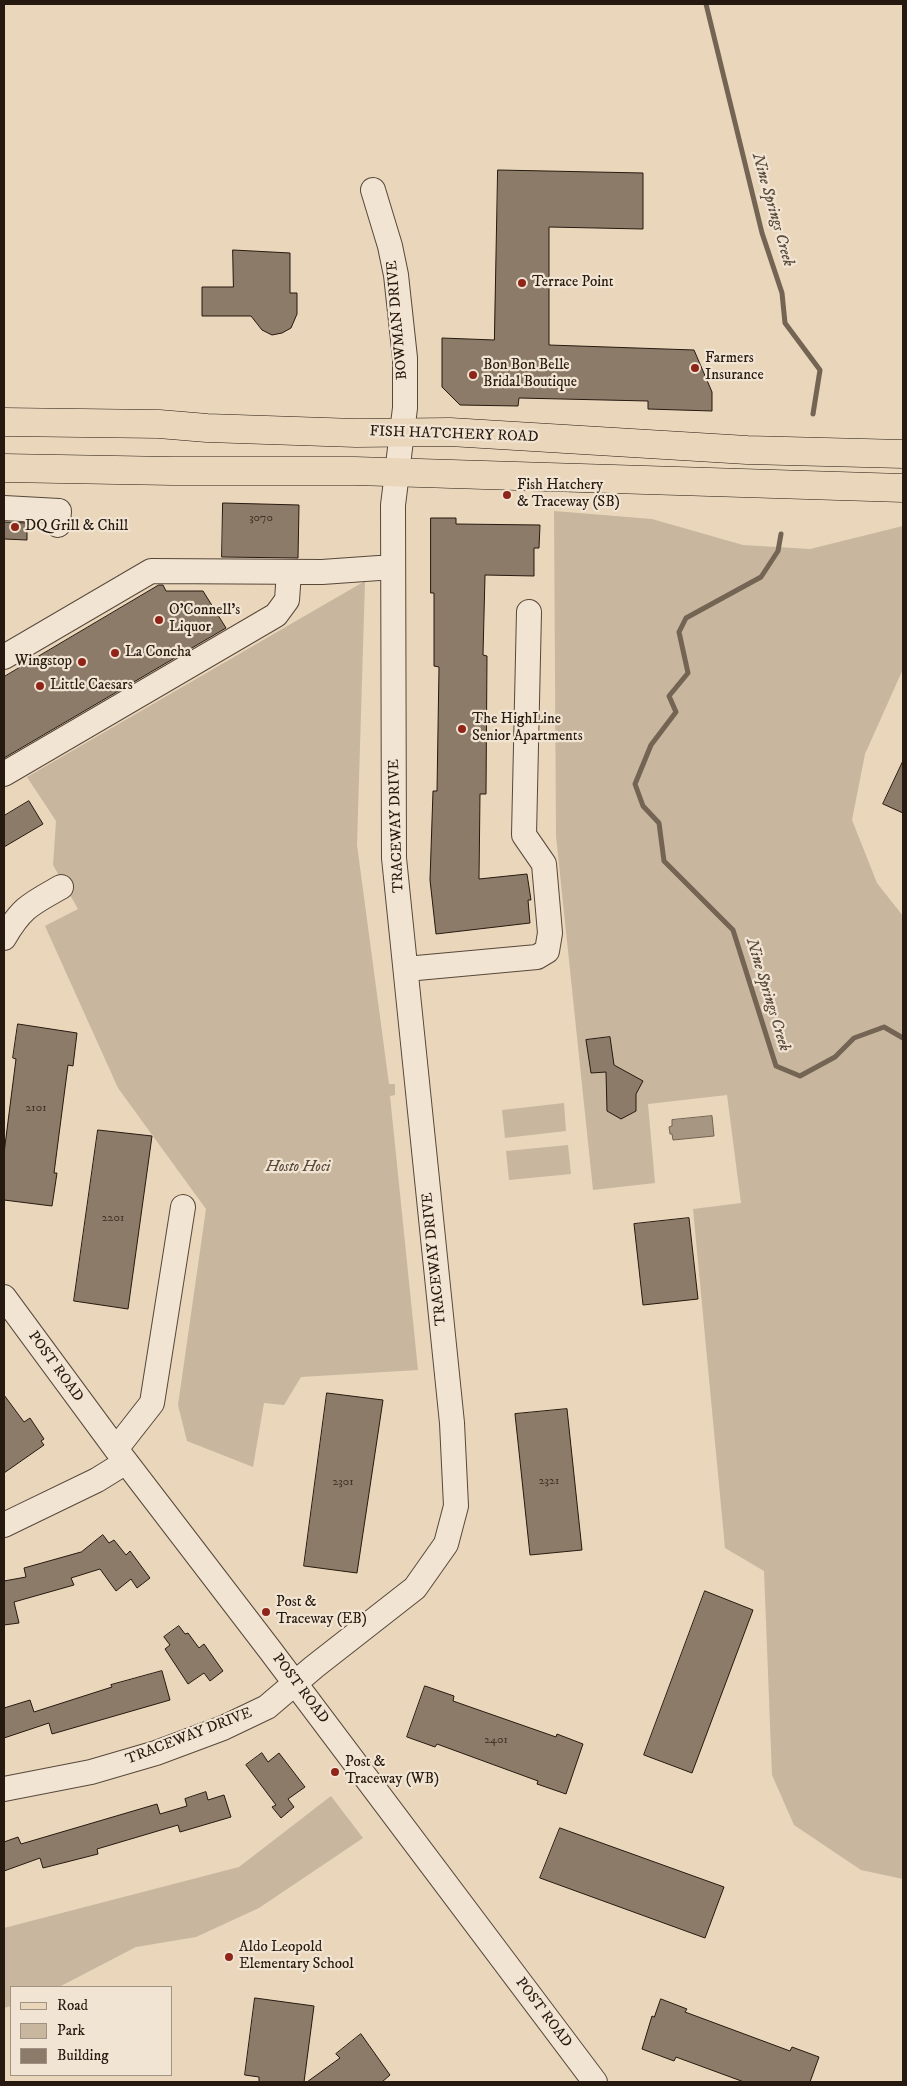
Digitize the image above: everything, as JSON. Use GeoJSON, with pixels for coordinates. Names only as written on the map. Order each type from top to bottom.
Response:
{"type":"FeatureCollection","features":[{"type":"Feature","properties":{"kind":"main road","name":"FISH HATCHERY ROAD"},"geometry":{"type":"LineString","coordinates":[[10,423],[159,424],[207,428],[399,453],[903,488]]}},
{"type":"Feature","properties":{"kind":"main road","name":"FISH HATCHERY ROAD"},"geometry":{"type":"LineString","coordinates":[[4,468],[399,453],[450,432],[746,450],[903,454]]}},
{"type":"Feature","properties":{"kind":"street","name":"BOWMAN DRIVE"},"geometry":{"type":"LineString","coordinates":[[374,190],[396,275],[404,358],[405,408],[399,453]]}},
{"type":"Feature","properties":{"kind":"street","name":"TRACEWAY DRIVE"},"geometry":{"type":"LineString","coordinates":[[4,1789],[91,1772],[156,1753],[223,1728],[267,1707],[415,1588],[446,1544],[456,1506],[452,1423],[394,858],[395,609],[393,505],[399,453]]}},
{"type":"Feature","properties":{"kind":"street"},"geometry":{"type":"LineString","coordinates":[[4,508],[58,511],[58,526]]}},
{"type":"Feature","properties":{"kind":"street"},"geometry":{"type":"LineString","coordinates":[[4,658],[151,571],[322,572],[393,567]]}},
{"type":"Feature","properties":{"kind":"street"},"geometry":{"type":"LineString","coordinates":[[4,774],[276,615],[287,600],[289,572]]}},
{"type":"Feature","properties":{"kind":"street"},"geometry":{"type":"LineString","coordinates":[[406,970],[537,957],[547,951],[550,933],[544,864],[524,835],[529,612]]}},
{"type":"Feature","properties":{"kind":"street"},"geometry":{"type":"LineString","coordinates":[[4,938],[13,922],[27,906],[61,887]]}},
{"type":"Feature","properties":{"kind":"street"},"geometry":{"type":"LineString","coordinates":[[4,1525],[97,1480],[121,1456],[152,1402],[183,1207]]}},
{"type":"Feature","properties":{"kind":"street","name":"POST ROAD"},"geometry":{"type":"LineString","coordinates":[[4,1297],[121,1456],[296,1684],[595,2082]]}},
{"type":"Feature","properties":{"kind":"green space"},"geometry":{"type":"Polygon","coordinates":[[[554,511],[652,519],[743,545],[810,549],[903,526],[903,669],[865,754],[852,820],[877,883],[903,916],[903,1879],[861,1870],[794,1825],[772,1775],[764,1571],[725,1548],[693,1209],[741,1203],[727,1095],[648,1104],[655,1183],[593,1190],[556,836],[554,511]]]}},
{"type":"Feature","properties":{"kind":"green space","name":"Hosto Hoci"},"geometry":{"type":"Polygon","coordinates":[[[365,581],[357,845],[389,1084],[395,1084],[395,1095],[390,1096],[418,1370],[301,1377],[284,1405],[264,1403],[253,1467],[187,1441],[178,1405],[206,1209],[118,1088],[45,926],[78,909],[53,865],[56,821],[27,777],[365,581]]]}},
{"type":"Feature","properties":{"kind":"green space"},"geometry":{"type":"Polygon","coordinates":[[[564,1103],[566,1131],[505,1138],[502,1110],[564,1103]]]}},
{"type":"Feature","properties":{"kind":"green space"},"geometry":{"type":"Polygon","coordinates":[[[568,1145],[571,1174],[509,1180],[506,1151],[568,1145]]]}},
{"type":"Feature","properties":{"kind":"green space"},"geometry":{"type":"Polygon","coordinates":[[[331,1796],[363,1838],[259,1908],[196,1937],[136,1947],[61,1986],[10,1986],[10,2006],[4,2008],[4,1928],[239,1867],[331,1796]]]}},
{"type":"Feature","properties":{"kind":"shaded area"},"geometry":{"type":"Polygon","coordinates":[[[712,1116],[714,1136],[673,1140],[669,1127],[672,1126],[672,1120],[712,1116]]]}},
{"type":"Feature","properties":{"kind":"building","name":"Terrace Point"},"geometry":{"type":"Polygon","coordinates":[[[498,170],[643,173],[643,229],[549,227],[549,345],[694,350],[712,392],[712,411],[648,409],[648,401],[519,398],[518,406],[460,405],[442,387],[442,338],[494,340],[498,170]]]}},
{"type":"Feature","properties":{"kind":"building"},"geometry":{"type":"Polygon","coordinates":[[[233,250],[290,253],[290,293],[297,293],[297,314],[291,328],[282,333],[272,335],[262,330],[251,316],[202,316],[202,287],[233,287],[233,250]]]}},
{"type":"Feature","properties":{"kind":"building"},"geometry":{"type":"Polygon","coordinates":[[[223,503],[299,505],[298,558],[222,557],[223,503]]]}},
{"type":"Feature","properties":{"kind":"building","name":"The HighLine Senior Apartments"},"geometry":{"type":"Polygon","coordinates":[[[431,518],[456,518],[456,524],[540,525],[539,548],[534,548],[534,576],[485,575],[483,655],[487,656],[486,794],[480,794],[479,879],[527,874],[531,900],[528,900],[530,923],[436,934],[430,880],[433,791],[437,791],[439,667],[434,666],[434,593],[431,593],[431,518]]]}},
{"type":"Feature","properties":{"kind":"building","name":"DQ Grill & Chill"},"geometry":{"type":"Polygon","coordinates":[[[4,522],[27,523],[27,540],[4,539],[4,522]]]}},
{"type":"Feature","properties":{"kind":"building","name":"La Concha"},"geometry":{"type":"Polygon","coordinates":[[[159,585],[163,585],[166,591],[203,591],[226,628],[4,758],[4,677],[159,585]]]}},
{"type":"Feature","properties":{"kind":"building"},"geometry":{"type":"Polygon","coordinates":[[[903,761],[903,813],[883,804],[903,761]]]}},
{"type":"Feature","properties":{"kind":"building"},"geometry":{"type":"Polygon","coordinates":[[[29,801],[43,824],[4,847],[4,816],[29,801]]]}},
{"type":"Feature","properties":{"kind":"building"},"geometry":{"type":"Polygon","coordinates":[[[18,1024],[77,1033],[73,1066],[68,1065],[54,1173],[57,1173],[52,1206],[4,1200],[4,1153],[16,1059],[13,1058],[18,1024]]]}},
{"type":"Feature","properties":{"kind":"building"},"geometry":{"type":"Polygon","coordinates":[[[610,1037],[614,1065],[643,1081],[636,1094],[636,1111],[621,1119],[607,1111],[606,1072],[591,1073],[586,1040],[610,1037]]]}},
{"type":"Feature","properties":{"kind":"building"},"geometry":{"type":"Polygon","coordinates":[[[98,1130],[152,1136],[128,1309],[74,1301],[98,1130]]]}},
{"type":"Feature","properties":{"kind":"building"},"geometry":{"type":"Polygon","coordinates":[[[689,1218],[698,1299],[643,1305],[634,1224],[689,1218]]]}},
{"type":"Feature","properties":{"kind":"building"},"geometry":{"type":"Polygon","coordinates":[[[327,1393],[383,1400],[357,1573],[304,1566],[327,1393]]]}},
{"type":"Feature","properties":{"kind":"building"},"geometry":{"type":"Polygon","coordinates":[[[4,1395],[24,1422],[30,1418],[44,1439],[41,1441],[44,1445],[4,1473],[4,1395]]]}},
{"type":"Feature","properties":{"kind":"building"},"geometry":{"type":"Polygon","coordinates":[[[567,1409],[582,1550],[530,1555],[515,1414],[567,1409]]]}},
{"type":"Feature","properties":{"kind":"building"},"geometry":{"type":"Polygon","coordinates":[[[103,1535],[109,1543],[114,1540],[126,1555],[130,1551],[150,1578],[137,1588],[131,1579],[116,1591],[100,1569],[71,1578],[74,1585],[14,1602],[19,1623],[4,1625],[4,1581],[26,1577],[24,1568],[81,1552],[103,1535]]]}},
{"type":"Feature","properties":{"kind":"building"},"geometry":{"type":"Polygon","coordinates":[[[705,1591],[753,1610],[692,1773],[644,1755],[705,1591]]]}},
{"type":"Feature","properties":{"kind":"building"},"geometry":{"type":"Polygon","coordinates":[[[179,1626],[185,1634],[188,1633],[199,1648],[204,1644],[223,1671],[210,1681],[204,1673],[188,1684],[165,1649],[170,1645],[164,1637],[179,1626]]]}},
{"type":"Feature","properties":{"kind":"building"},"geometry":{"type":"Polygon","coordinates":[[[162,1671],[170,1700],[52,1734],[49,1723],[4,1738],[4,1708],[30,1700],[34,1712],[112,1687],[111,1685],[162,1671]]]}},
{"type":"Feature","properties":{"kind":"building"},"geometry":{"type":"Polygon","coordinates":[[[425,1686],[454,1696],[453,1701],[556,1737],[557,1734],[583,1744],[566,1794],[537,1784],[538,1781],[437,1744],[435,1747],[407,1737],[425,1686]]]}},
{"type":"Feature","properties":{"kind":"building"},"geometry":{"type":"Polygon","coordinates":[[[262,1753],[268,1762],[279,1753],[305,1787],[288,1799],[294,1807],[281,1818],[272,1807],[276,1805],[246,1765],[262,1753]]]}},
{"type":"Feature","properties":{"kind":"building"},"geometry":{"type":"Polygon","coordinates":[[[206,1792],[208,1800],[224,1795],[231,1817],[180,1832],[178,1825],[97,1849],[98,1854],[43,1868],[40,1858],[4,1871],[4,1842],[18,1837],[21,1844],[157,1804],[160,1814],[187,1806],[185,1799],[206,1792]]]}},
{"type":"Feature","properties":{"kind":"building"},"geometry":{"type":"Polygon","coordinates":[[[560,1828],[724,1887],[705,1938],[540,1878],[560,1828]]]}},
{"type":"Feature","properties":{"kind":"building"},"geometry":{"type":"Polygon","coordinates":[[[255,1998],[314,2006],[304,2082],[259,2082],[259,2077],[245,2075],[255,1998]]]}},
{"type":"Feature","properties":{"kind":"building"},"geometry":{"type":"Polygon","coordinates":[[[661,1999],[687,2009],[685,2012],[790,2051],[792,2047],[819,2057],[810,2082],[744,2082],[676,2057],[674,2061],[642,2049],[652,2016],[654,2017],[661,1999]]]}},
{"type":"Feature","properties":{"kind":"building"},"geometry":{"type":"Polygon","coordinates":[[[361,2034],[390,2075],[382,2082],[307,2082],[340,2058],[336,2054],[361,2034]]]}},
{"type":"Feature","properties":{"kind":"waterway","name":"Nine Springs Creek"},"geometry":{"type":"LineString","coordinates":[[706,4],[762,233],[782,293],[785,323],[820,370],[813,414]]}},
{"type":"Feature","properties":{"kind":"waterway","name":"Nine Springs Creek"},"geometry":{"type":"LineString","coordinates":[[781,534],[778,551],[761,577],[686,618],[679,632],[688,673],[669,696],[676,712],[651,745],[635,784],[643,806],[659,823],[664,861],[733,930],[776,1066],[800,1076],[835,1057],[854,1038],[884,1027],[903,1038]]}},
{"type":"Feature","properties":{"kind":"place","name":"Terrace Point"},"geometry":{"type":"Point","coordinates":[522,283]}},
{"type":"Feature","properties":{"kind":"place","name":"Farmers Insurance"},"geometry":{"type":"Point","coordinates":[695,368]}},
{"type":"Feature","properties":{"kind":"place","name":"Bon Bon Belle Bridal Boutique"},"geometry":{"type":"Point","coordinates":[473,375]}},
{"type":"Feature","properties":{"kind":"place","name":"Fish Hatchery & Traceway (SB)"},"geometry":{"type":"Point","coordinates":[507,495]}},
{"type":"Feature","properties":{"kind":"place","name":"DQ Grill & Chill"},"geometry":{"type":"Point","coordinates":[15,527]}},
{"type":"Feature","properties":{"kind":"place","name":"O'Connell's Liquor"},"geometry":{"type":"Point","coordinates":[159,620]}},
{"type":"Feature","properties":{"kind":"place","name":"La Concha"},"geometry":{"type":"Point","coordinates":[115,653]}},
{"type":"Feature","properties":{"kind":"place","name":"Wingstop"},"geometry":{"type":"Point","coordinates":[82,662]}},
{"type":"Feature","properties":{"kind":"place","name":"Little Caesars"},"geometry":{"type":"Point","coordinates":[40,686]}},
{"type":"Feature","properties":{"kind":"place","name":"The HighLine Senior Apartments"},"geometry":{"type":"Point","coordinates":[462,729]}},
{"type":"Feature","properties":{"kind":"place","name":"Post & Traceway (EB)"},"geometry":{"type":"Point","coordinates":[266,1612]}},
{"type":"Feature","properties":{"kind":"place","name":"Post & Traceway (WB)"},"geometry":{"type":"Point","coordinates":[335,1772]}},
{"type":"Feature","properties":{"kind":"place","name":"Aldo Leopold Elementary School"},"geometry":{"type":"Point","coordinates":[229,1957]}}]}
